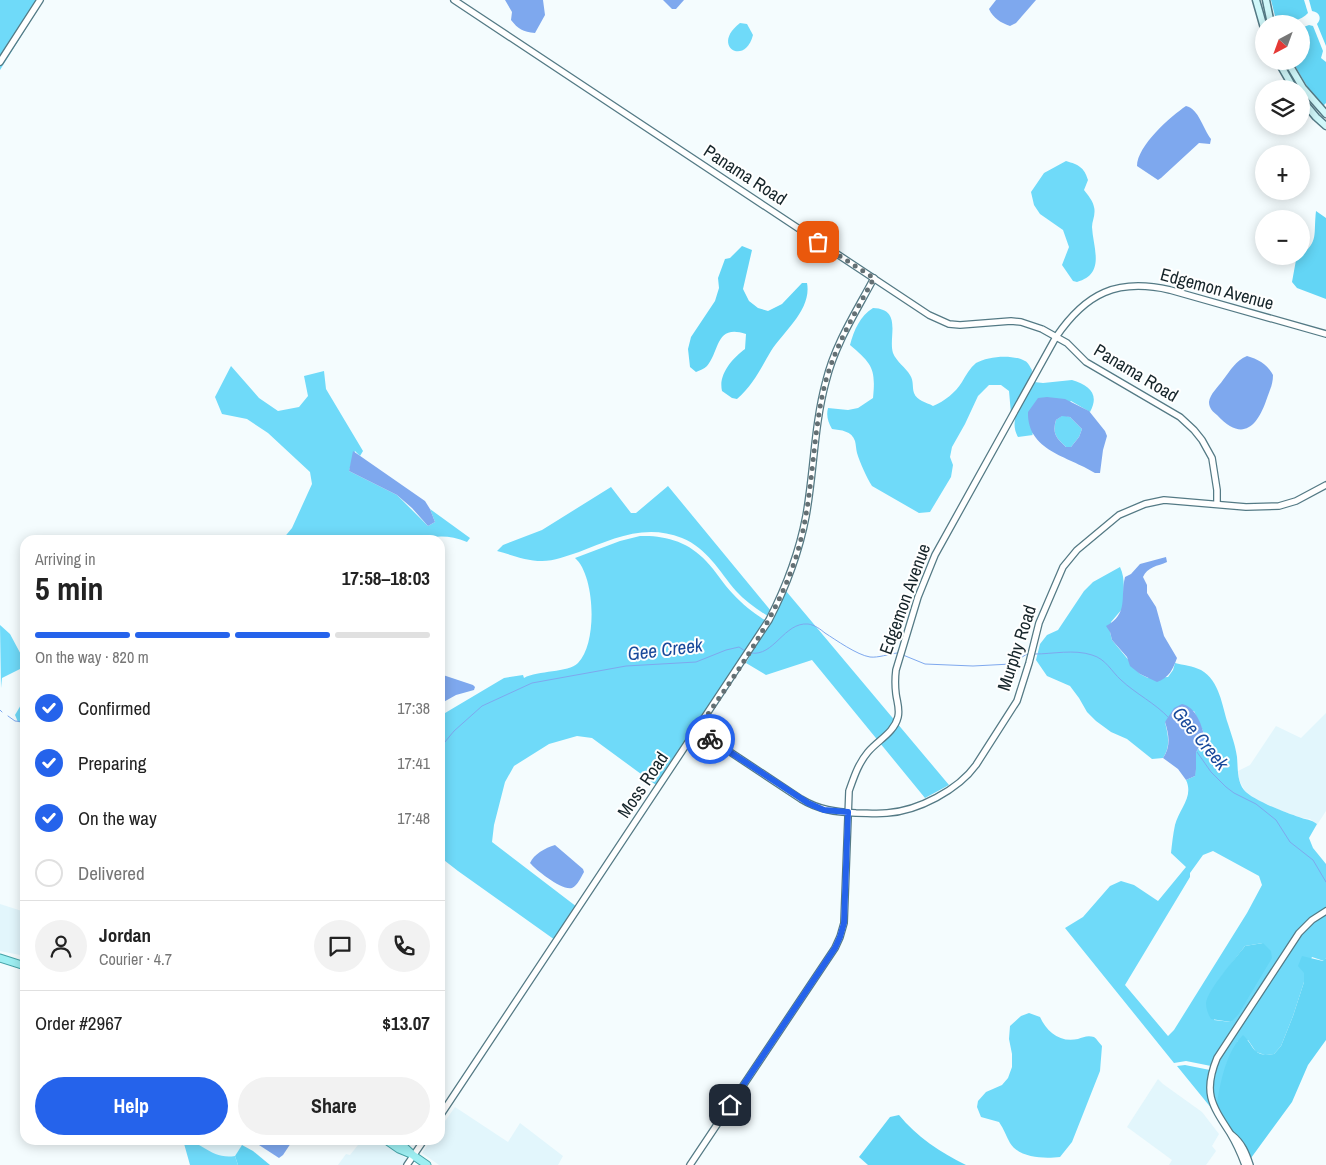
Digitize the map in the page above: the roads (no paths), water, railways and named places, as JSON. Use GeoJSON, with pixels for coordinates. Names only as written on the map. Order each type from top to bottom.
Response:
{"type":"FeatureCollection","features":[{"type":"Feature","properties":{"kind":"main road"},"geometry":{"type":"LineString","coordinates":[[1256,0],[1260,15]]}},
{"type":"Feature","properties":{"kind":"main road"},"geometry":{"type":"LineString","coordinates":[[1266,0],[1269,15]]}},
{"type":"Feature","properties":{"kind":"main road"},"geometry":{"type":"LineString","coordinates":[[1292,70],[1303,88],[1326,114]]}},
{"type":"Feature","properties":{"kind":"main road"},"geometry":{"type":"LineString","coordinates":[[1310,110],[1326,126]]}},
{"type":"Feature","properties":{"kind":"main road"},"geometry":{"type":"LineString","coordinates":[[0,958],[20,964]]}},
{"type":"Feature","properties":{"kind":"main road"},"geometry":{"type":"LineString","coordinates":[[393,1145],[414,1156]]}},
{"type":"Feature","properties":{"kind":"main road"},"geometry":{"type":"LineString","coordinates":[[402,1145],[427,1165]]}},
{"type":"Feature","properties":{"kind":"street"},"geometry":{"type":"LineString","coordinates":[[0,62],[40,0]]}},
{"type":"Feature","properties":{"kind":"street","name":"Panama Road"},"geometry":{"type":"LineString","coordinates":[[454,0],[929,315],[949,324],[971,325],[1011,321],[1042,329],[1067,343],[1086,362],[1180,417],[1202,440],[1212,458],[1217,490],[1217,504]]}},
{"type":"Feature","properties":{"kind":"street","name":"Moss Road"},"geometry":{"type":"LineString","coordinates":[[445,1108],[752,648],[776,606],[798,551],[808,507],[820,407],[832,362],[844,334],[874,278]]}},
{"type":"Feature","properties":{"kind":"street","name":"Edgemon Avenue"},"geometry":{"type":"LineString","coordinates":[[690,1165],[835,948],[840,937],[844,911],[850,791],[858,768],[868,752],[892,729],[898,717],[899,706],[895,682],[898,662],[918,597],[935,555],[1056,337],[1074,313],[1086,303],[1112,289],[1136,285],[1154,286],[1326,334]]}},
{"type":"Feature","properties":{"kind":"street","name":"Murphy Road"},"geometry":{"type":"LineString","coordinates":[[697,730],[808,803],[824,810],[888,813],[908,809],[950,790],[971,772],[1017,701],[1039,623],[1063,566],[1077,550],[1102,528],[1119,515],[1145,504],[1164,500],[1246,507],[1279,506],[1296,501],[1326,485]]}},
{"type":"Feature","properties":{"kind":"street"},"geometry":{"type":"LineString","coordinates":[[1245,1165],[1230,1134],[1214,1109],[1210,1094],[1210,1079],[1217,1058],[1299,933],[1312,920],[1326,911]]}},
{"type":"Feature","properties":{"kind":"street"},"geometry":{"type":"LineString","coordinates":[[1230,1134],[1239,1141],[1250,1165]]}},
{"type":"Feature","properties":{"kind":"street"},"geometry":{"type":"LineString","coordinates":[[407,1165],[421,1145]]}},
{"type":"Feature","properties":{"kind":"water"},"geometry":{"type":"Polygon","coordinates":[[[505,0],[543,0],[545,15],[535,33],[524,31],[511,20],[512,12],[505,0]]]}},
{"type":"Feature","properties":{"kind":"water"},"geometry":{"type":"Polygon","coordinates":[[[663,0],[684,0],[676,9],[672,9],[663,0]]]}},
{"type":"Feature","properties":{"kind":"water"},"geometry":{"type":"Polygon","coordinates":[[[996,0],[1036,0],[1016,23],[1010,26],[998,20],[989,9],[996,0]]]}},
{"type":"Feature","properties":{"kind":"water"},"geometry":{"type":"Polygon","coordinates":[[[1186,106],[1198,115],[1211,139],[1210,144],[1199,143],[1158,180],[1137,166],[1138,158],[1156,132],[1186,106]]]}},
{"type":"Feature","properties":{"kind":"water"},"geometry":{"type":"Polygon","coordinates":[[[1247,356],[1265,365],[1271,371],[1273,379],[1262,411],[1257,419],[1247,428],[1233,428],[1212,410],[1209,402],[1213,393],[1234,366],[1239,360],[1247,356]]]}},
{"type":"Feature","properties":{"kind":"water"},"geometry":{"type":"Polygon","coordinates":[[[1038,398],[1065,399],[1089,411],[1107,436],[1100,473],[1095,473],[1051,451],[1034,436],[1029,425],[1028,412],[1038,398]],[[1062,416],[1056,420],[1054,428],[1056,435],[1066,447],[1071,447],[1079,437],[1082,429],[1070,417],[1062,416]]]}},
{"type":"Feature","properties":{"kind":"water"},"geometry":{"type":"Polygon","coordinates":[[[353,451],[425,501],[435,522],[428,526],[397,495],[349,471],[353,451]]]}},
{"type":"Feature","properties":{"kind":"water"},"geometry":{"type":"Polygon","coordinates":[[[1166,557],[1167,562],[1150,569],[1143,577],[1147,585],[1147,593],[1156,607],[1164,636],[1177,658],[1170,673],[1157,682],[1140,674],[1130,666],[1127,657],[1112,640],[1106,626],[1118,616],[1121,610],[1125,577],[1131,574],[1140,564],[1166,557]]]}},
{"type":"Feature","properties":{"kind":"water"},"geometry":{"type":"Polygon","coordinates":[[[445,676],[475,687],[474,690],[456,695],[445,701],[445,676]]]}},
{"type":"Feature","properties":{"kind":"water"},"geometry":{"type":"Polygon","coordinates":[[[1182,704],[1195,713],[1205,739],[1196,752],[1195,776],[1186,780],[1178,769],[1163,758],[1168,740],[1165,722],[1174,708],[1182,704]]]}},
{"type":"Feature","properties":{"kind":"water"},"geometry":{"type":"Polygon","coordinates":[[[555,845],[583,869],[584,872],[572,888],[556,883],[543,875],[530,863],[540,852],[555,845]]]}},
{"type":"Feature","properties":{"kind":"water"},"geometry":{"type":"Polygon","coordinates":[[[259,1145],[290,1145],[279,1158],[259,1145]]]}},
{"type":"Feature","properties":{"kind":"waterway","name":"Gee Creek"},"geometry":{"type":"LineString","coordinates":[[751,653],[759,653],[766,650],[792,628],[808,624],[817,627],[847,647],[865,656],[876,657],[897,653]]}},
{"type":"Feature","properties":{"kind":"waterway","name":"Gee Creek"},"geometry":{"type":"LineString","coordinates":[[445,742],[454,731],[482,706],[532,683],[626,666],[696,662],[739,647],[745,651]]}},
{"type":"Feature","properties":{"kind":"waterway","name":"Gee Creek"},"geometry":{"type":"LineString","coordinates":[[1035,654],[1078,652],[1097,657],[1105,662],[1117,677],[1169,718]]}},
{"type":"Feature","properties":{"kind":"waterway","name":"Gee Creek"},"geometry":{"type":"LineString","coordinates":[[903,655],[925,664],[973,666],[1011,664],[1027,654]]}},
{"type":"Feature","properties":{"kind":"waterway","name":"Gee Creek"},"geometry":{"type":"LineString","coordinates":[[8,716],[15,721],[20,722]]}},
{"type":"Feature","properties":{"kind":"waterway","name":"Gee Creek"},"geometry":{"type":"LineString","coordinates":[[1197,752],[1211,772],[1226,787],[1256,804],[1276,820],[1290,842],[1313,860],[1326,882]]}}]}
